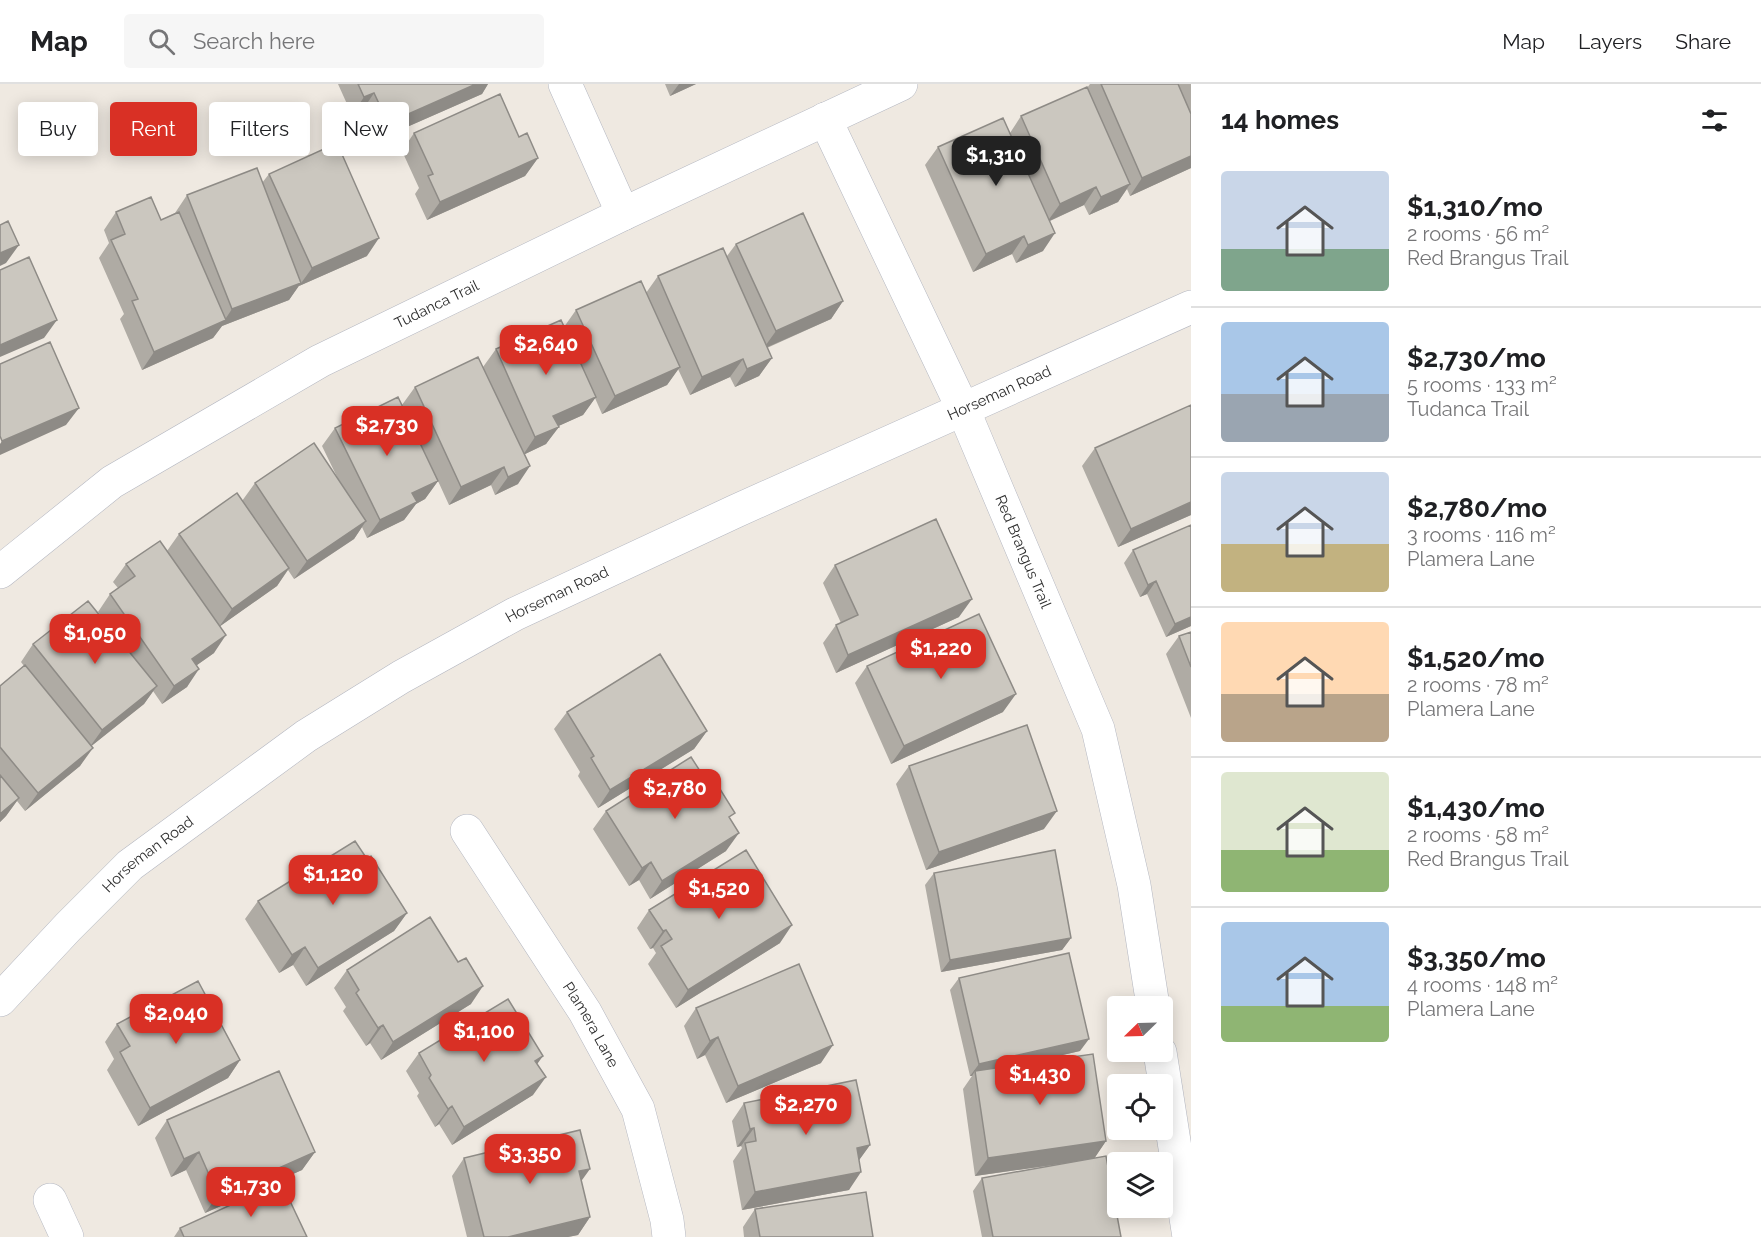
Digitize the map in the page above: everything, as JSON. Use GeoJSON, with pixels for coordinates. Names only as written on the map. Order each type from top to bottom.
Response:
{"type":"FeatureCollection","features":[{"type":"Feature","properties":{"kind":"street"},"geometry":{"type":"LineString","coordinates":[[565,84],[623,214]]}},
{"type":"Feature","properties":{"kind":"street","name":"Tudanca Trail"},"geometry":{"type":"LineString","coordinates":[[0,572],[112,482],[300,372],[623,214],[901,84]]}},
{"type":"Feature","properties":{"kind":"street","name":"Red Brangus Trail"},"geometry":{"type":"LineString","coordinates":[[825,119],[963,409],[1098,729],[1134,885],[1151,996]]}},
{"type":"Feature","properties":{"kind":"street","name":"Horseman Road"},"geometry":{"type":"LineString","coordinates":[[0,1000],[129,865],[306,736],[391,683],[515,614],[747,506],[1191,307]]}},
{"type":"Feature","properties":{"kind":"street","name":"Plamera Lane"},"geometry":{"type":"LineString","coordinates":[[467,831],[585,1012],[638,1109],[667,1220],[669,1237]]}},
{"type":"Feature","properties":{"kind":"street"},"geometry":{"type":"LineString","coordinates":[[1162,1062],[1189,1237]]}},
{"type":"Feature","properties":{"kind":"street"},"geometry":{"type":"LineString","coordinates":[[50,1200],[67,1237]]}},
{"type":"Feature","properties":{"kind":"building"},"geometry":{"type":"Polygon","coordinates":[[[358,84],[476,84],[409,114],[409,102],[378,102],[374,93],[364,97],[358,84]]]}},
{"type":"Feature","properties":{"kind":"building"},"geometry":{"type":"Polygon","coordinates":[[[1101,84],[1178,84],[1191,114],[1191,156],[1142,178],[1101,84]]]}},
{"type":"Feature","properties":{"kind":"building"},"geometry":{"type":"Polygon","coordinates":[[[1087,87],[1130,184],[1101,197],[1096,187],[1060,204],[1021,116],[1087,87]]]}},
{"type":"Feature","properties":{"kind":"building"},"geometry":{"type":"Polygon","coordinates":[[[500,94],[519,137],[527,133],[538,158],[440,202],[428,176],[433,174],[414,133],[500,94]]]}},
{"type":"Feature","properties":{"kind":"building"},"geometry":{"type":"Polygon","coordinates":[[[1003,118],[1055,233],[1028,245],[1024,236],[986,254],[938,147],[1003,118]]]}},
{"type":"Feature","properties":{"kind":"building"},"geometry":{"type":"Polygon","coordinates":[[[322,150],[322,156],[343,156],[379,238],[312,268],[269,174],[322,150]]]}},
{"type":"Feature","properties":{"kind":"building"},"geometry":{"type":"Polygon","coordinates":[[[257,168],[301,283],[232,309],[187,195],[257,168]]]}},
{"type":"Feature","properties":{"kind":"building"},"geometry":{"type":"Polygon","coordinates":[[[151,197],[161,220],[179,212],[226,320],[154,352],[132,301],[138,299],[111,240],[125,234],[116,212],[151,197]]]}},
{"type":"Feature","properties":{"kind":"building"},"geometry":{"type":"Polygon","coordinates":[[[803,213],[843,301],[776,331],[736,244],[803,213]]]}},
{"type":"Feature","properties":{"kind":"building"},"geometry":{"type":"Polygon","coordinates":[[[8,221],[19,245],[0,253],[0,225],[8,221]]]}},
{"type":"Feature","properties":{"kind":"building"},"geometry":{"type":"Polygon","coordinates":[[[723,248],[772,358],[747,369],[743,359],[702,377],[658,276],[723,248]]]}},
{"type":"Feature","properties":{"kind":"building"},"geometry":{"type":"Polygon","coordinates":[[[29,257],[57,320],[0,345],[0,270],[29,257]]]}},
{"type":"Feature","properties":{"kind":"building"},"geometry":{"type":"Polygon","coordinates":[[[641,281],[680,367],[615,396],[576,310],[641,281]]]}},
{"type":"Feature","properties":{"kind":"building"},"geometry":{"type":"Polygon","coordinates":[[[561,320],[596,397],[553,416],[559,427],[535,437],[496,349],[561,320]]]}},
{"type":"Feature","properties":{"kind":"building"},"geometry":{"type":"Polygon","coordinates":[[[50,342],[79,408],[2,441],[0,436],[0,364],[50,342]]]}},
{"type":"Feature","properties":{"kind":"building"},"geometry":{"type":"Polygon","coordinates":[[[478,357],[530,466],[508,477],[504,467],[461,487],[415,387],[478,357]]]}},
{"type":"Feature","properties":{"kind":"building"},"geometry":{"type":"Polygon","coordinates":[[[398,397],[438,481],[412,493],[417,502],[380,520],[335,428],[398,397]]]}},
{"type":"Feature","properties":{"kind":"building"},"geometry":{"type":"Polygon","coordinates":[[[1191,405],[1191,502],[1131,529],[1095,448],[1191,405]]]}},
{"type":"Feature","properties":{"kind":"building"},"geometry":{"type":"Polygon","coordinates":[[[314,443],[366,521],[307,561],[255,483],[314,443]]]}},
{"type":"Feature","properties":{"kind":"building"},"geometry":{"type":"Polygon","coordinates":[[[237,493],[289,568],[232,609],[179,534],[237,493]]]}},
{"type":"Feature","properties":{"kind":"building"},"geometry":{"type":"Polygon","coordinates":[[[936,519],[972,599],[848,655],[836,625],[858,615],[835,565],[936,519]]]}},
{"type":"Feature","properties":{"kind":"building"},"geometry":{"type":"Polygon","coordinates":[[[1191,525],[1191,617],[1175,624],[1156,581],[1148,585],[1133,550],[1191,525]]]}},
{"type":"Feature","properties":{"kind":"building"},"geometry":{"type":"Polygon","coordinates":[[[160,541],[226,635],[192,659],[199,669],[174,686],[110,594],[135,576],[126,564],[160,541]]]}},
{"type":"Feature","properties":{"kind":"building"},"geometry":{"type":"Polygon","coordinates":[[[88,601],[157,686],[102,730],[33,644],[88,601]]]}},
{"type":"Feature","properties":{"kind":"building"},"geometry":{"type":"Polygon","coordinates":[[[979,614],[1016,694],[904,746],[867,666],[979,614]]]}},
{"type":"Feature","properties":{"kind":"building"},"geometry":{"type":"Polygon","coordinates":[[[1191,632],[1191,667],[1179,636],[1191,632]]]}},
{"type":"Feature","properties":{"kind":"building"},"geometry":{"type":"Polygon","coordinates":[[[660,654],[707,731],[610,790],[591,758],[594,756],[567,712],[660,654]]]}},
{"type":"Feature","properties":{"kind":"building"},"geometry":{"type":"Polygon","coordinates":[[[25,665],[93,748],[38,793],[0,747],[0,686],[25,665]]]}},
{"type":"Feature","properties":{"kind":"building"},"geometry":{"type":"Polygon","coordinates":[[[1027,725],[1057,811],[939,852],[909,766],[1027,725]]]}},
{"type":"Feature","properties":{"kind":"building"},"geometry":{"type":"Polygon","coordinates":[[[691,757],[709,785],[715,781],[735,813],[729,817],[739,833],[662,881],[651,862],[642,868],[606,811],[691,757]]]}},
{"type":"Feature","properties":{"kind":"building"},"geometry":{"type":"Polygon","coordinates":[[[0,775],[19,798],[0,814],[0,775]]]}},
{"type":"Feature","properties":{"kind":"building"},"geometry":{"type":"Polygon","coordinates":[[[355,841],[367,859],[371,856],[407,913],[318,968],[305,947],[292,955],[258,901],[355,841]]]}},
{"type":"Feature","properties":{"kind":"building"},"geometry":{"type":"Polygon","coordinates":[[[746,850],[792,925],[688,990],[661,946],[672,939],[666,930],[663,931],[649,910],[746,850]]]}},
{"type":"Feature","properties":{"kind":"building"},"geometry":{"type":"Polygon","coordinates":[[[1055,850],[1071,938],[950,960],[934,873],[1055,850]]]}},
{"type":"Feature","properties":{"kind":"building"},"geometry":{"type":"Polygon","coordinates":[[[430,917],[458,962],[466,958],[483,986],[393,1042],[383,1025],[378,1028],[356,993],[359,990],[347,970],[430,917]]]}},
{"type":"Feature","properties":{"kind":"building"},"geometry":{"type":"Polygon","coordinates":[[[1069,953],[1089,1039],[979,1064],[959,978],[1069,953]]]}},
{"type":"Feature","properties":{"kind":"building"},"geometry":{"type":"Polygon","coordinates":[[[799,964],[833,1045],[738,1086],[718,1037],[710,1041],[696,1008],[799,964]]]}},
{"type":"Feature","properties":{"kind":"building"},"geometry":{"type":"Polygon","coordinates":[[[198,981],[240,1060],[150,1108],[120,1052],[130,1046],[117,1024],[198,981]]]}},
{"type":"Feature","properties":{"kind":"building"},"geometry":{"type":"Polygon","coordinates":[[[508,999],[543,1056],[535,1061],[546,1077],[464,1127],[452,1106],[448,1109],[429,1078],[431,1075],[419,1053],[508,999]]]}},
{"type":"Feature","properties":{"kind":"building"},"geometry":{"type":"Polygon","coordinates":[[[1093,1054],[1106,1141],[988,1158],[975,1071],[1093,1054]]]}},
{"type":"Feature","properties":{"kind":"building"},"geometry":{"type":"Polygon","coordinates":[[[279,1071],[315,1152],[218,1195],[199,1152],[184,1159],[167,1120],[279,1071]]]}},
{"type":"Feature","properties":{"kind":"building"},"geometry":{"type":"Polygon","coordinates":[[[856,1080],[870,1145],[857,1148],[861,1172],[755,1192],[745,1143],[756,1141],[754,1128],[750,1129],[744,1103],[856,1080]]]}},
{"type":"Feature","properties":{"kind":"building"},"geometry":{"type":"Polygon","coordinates":[[[580,1130],[590,1169],[579,1171],[590,1217],[508,1237],[484,1237],[464,1158],[580,1130]]]}},
{"type":"Feature","properties":{"kind":"building"},"geometry":{"type":"Polygon","coordinates":[[[1106,1156],[1107,1218],[1117,1218],[1121,1237],[993,1237],[982,1178],[1106,1156]]]}},
{"type":"Feature","properties":{"kind":"building"},"geometry":{"type":"Polygon","coordinates":[[[281,1182],[307,1237],[184,1237],[180,1228],[281,1182]]]}},
{"type":"Feature","properties":{"kind":"building"},"geometry":{"type":"Polygon","coordinates":[[[866,1192],[873,1237],[760,1237],[755,1209],[866,1192]]]}}]}
